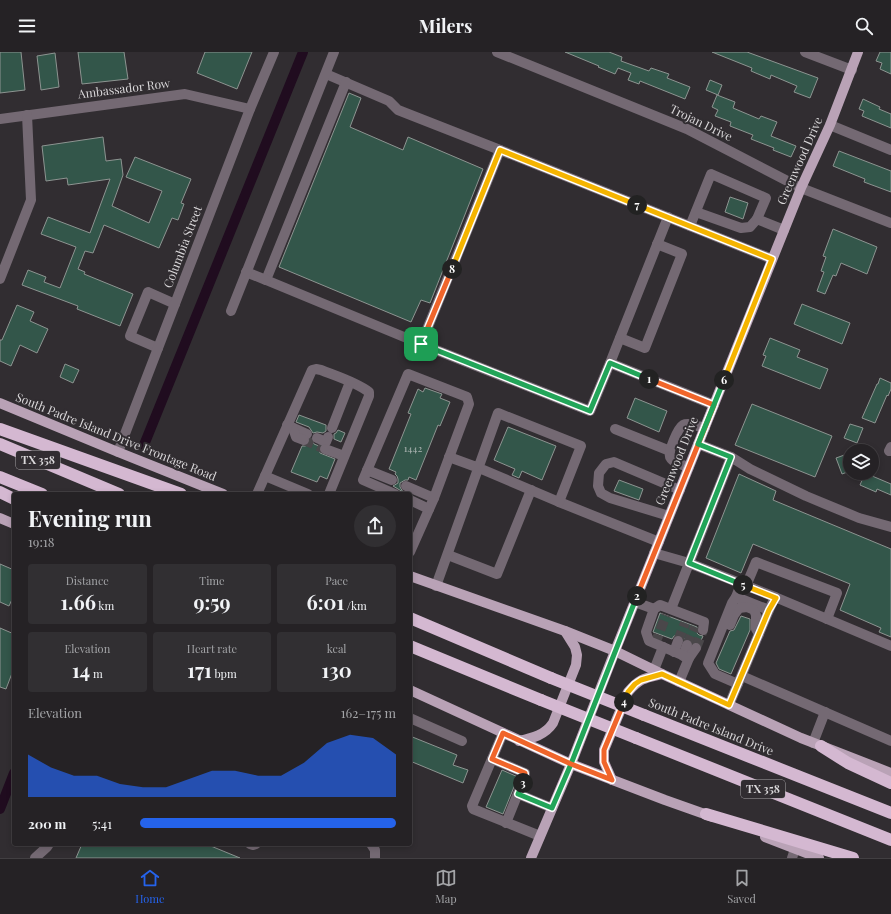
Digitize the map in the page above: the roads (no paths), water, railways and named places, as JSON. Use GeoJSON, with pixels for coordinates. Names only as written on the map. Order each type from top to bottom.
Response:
{"type":"FeatureCollection","features":[{"type":"Feature","properties":{"kind":"highway"},"geometry":{"type":"LineString","coordinates":[[0,429],[175,492]]}},
{"type":"Feature","properties":{"kind":"highway","name":"TX 358"},"geometry":{"type":"LineString","coordinates":[[0,444],[114,492]]}},
{"type":"Feature","properties":{"kind":"highway","name":"TX 358"},"geometry":{"type":"LineString","coordinates":[[0,477],[37,492]]}},
{"type":"Feature","properties":{"kind":"highway"},"geometry":{"type":"LineString","coordinates":[[0,492],[12,498]]}},
{"type":"Feature","properties":{"kind":"highway","name":"South Padre Island Drive"},"geometry":{"type":"LineString","coordinates":[[412,619],[551,678],[891,813]]}},
{"type":"Feature","properties":{"kind":"highway","name":"TX 358"},"geometry":{"type":"LineString","coordinates":[[412,647],[891,840]]}},
{"type":"Feature","properties":{"kind":"highway"},"geometry":{"type":"LineString","coordinates":[[817,744],[848,763],[891,783]]}},
{"type":"Feature","properties":{"kind":"highway"},"geometry":{"type":"LineString","coordinates":[[706,814],[853,858]]}},
{"type":"Feature","properties":{"kind":"main road","name":"Greenwood Drive"},"geometry":{"type":"LineString","coordinates":[[531,858],[571,764],[772,259],[801,188],[830,125],[858,52]]}},
{"type":"Feature","properties":{"kind":"main road","name":"South Padre Island Drive Frontage Road"},"geometry":{"type":"LineString","coordinates":[[0,403],[218,492]]}},
{"type":"Feature","properties":{"kind":"main road"},"geometry":{"type":"LineString","coordinates":[[0,518],[12,523]]}},
{"type":"Feature","properties":{"kind":"main road"},"geometry":{"type":"LineString","coordinates":[[412,577],[565,631],[615,651],[800,738],[891,773]]}},
{"type":"Feature","properties":{"kind":"main road"},"geometry":{"type":"LineString","coordinates":[[519,741],[540,735],[548,730],[553,723],[576,665],[577,655],[575,646],[565,631]]}},
{"type":"Feature","properties":{"kind":"main road"},"geometry":{"type":"LineString","coordinates":[[612,780],[604,762],[604,750],[628,692],[641,680],[658,672]]}},
{"type":"Feature","properties":{"kind":"main road"},"geometry":{"type":"LineString","coordinates":[[412,691],[571,764],[706,814],[794,853],[819,858]]}},
{"type":"Feature","properties":{"kind":"street","name":"Columbia Street"},"geometry":{"type":"LineString","coordinates":[[118,452],[250,109],[274,52]]}},
{"type":"Feature","properties":{"kind":"street"},"geometry":{"type":"LineString","coordinates":[[230,311],[334,52]]}},
{"type":"Feature","properties":{"kind":"street","name":"Trojan Drive"},"geometry":{"type":"LineString","coordinates":[[497,52],[687,129],[801,188],[891,223]]}},
{"type":"Feature","properties":{"kind":"street"},"geometry":{"type":"LineString","coordinates":[[805,52],[852,70]]}},
{"type":"Feature","properties":{"kind":"street"},"geometry":{"type":"LineString","coordinates":[[326,74],[389,101],[398,110],[772,259]]}},
{"type":"Feature","properties":{"kind":"street"},"geometry":{"type":"LineString","coordinates":[[266,280],[346,82]]}},
{"type":"Feature","properties":{"kind":"street","name":"Ambassador Row"},"geometry":{"type":"LineString","coordinates":[[0,119],[185,94],[250,109]]}},
{"type":"Feature","properties":{"kind":"street"},"geometry":{"type":"LineString","coordinates":[[0,278],[31,200],[27,115]]}},
{"type":"Feature","properties":{"kind":"street"},"geometry":{"type":"LineString","coordinates":[[830,125],[891,150]]}},
{"type":"Feature","properties":{"kind":"street"},"geometry":{"type":"LineString","coordinates":[[421,344],[500,150]]}},
{"type":"Feature","properties":{"kind":"street"},"geometry":{"type":"LineString","coordinates":[[690,226],[700,213],[711,174],[766,198],[757,219],[750,227],[741,228],[700,213]]}},
{"type":"Feature","properties":{"kind":"street"},"geometry":{"type":"LineString","coordinates":[[246,272],[590,411],[668,217]]}},
{"type":"Feature","properties":{"kind":"street"},"geometry":{"type":"LineString","coordinates":[[757,219],[784,230]]}},
{"type":"Feature","properties":{"kind":"street"},"geometry":{"type":"LineString","coordinates":[[620,338],[645,348],[682,254],[657,244]]}},
{"type":"Feature","properties":{"kind":"street"},"geometry":{"type":"LineString","coordinates":[[158,348],[130,336],[148,292],[175,304]]}},
{"type":"Feature","properties":{"kind":"street"},"geometry":{"type":"LineString","coordinates":[[610,363],[714,405]]}},
{"type":"Feature","properties":{"kind":"street"},"geometry":{"type":"LineString","coordinates":[[258,492],[290,426],[312,370],[316,369],[350,382],[369,392],[369,396],[330,492]]}},
{"type":"Feature","properties":{"kind":"street"},"geometry":{"type":"LineString","coordinates":[[390,492],[363,480],[408,374],[467,397],[469,404],[434,498],[412,547]]}},
{"type":"Feature","properties":{"kind":"street"},"geometry":{"type":"LineString","coordinates":[[317,438],[326,442],[350,382]]}},
{"type":"Feature","properties":{"kind":"street"},"geometry":{"type":"LineString","coordinates":[[436,586],[498,413],[581,446],[559,502]]}},
{"type":"Feature","properties":{"kind":"street"},"geometry":{"type":"LineString","coordinates":[[689,467],[674,461],[670,457],[670,451],[683,425],[687,424],[704,428]]}},
{"type":"Feature","properties":{"kind":"street"},"geometry":{"type":"LineString","coordinates":[[290,426],[305,437]]}},
{"type":"Feature","properties":{"kind":"street"},"geometry":{"type":"LineString","coordinates":[[615,429],[670,451]]}},
{"type":"Feature","properties":{"kind":"street"},"geometry":{"type":"LineString","coordinates":[[698,444],[731,457],[750,469],[806,496],[859,518],[891,527]]}},
{"type":"Feature","properties":{"kind":"street"},"geometry":{"type":"LineString","coordinates":[[891,447],[889,451],[891,451]]}},
{"type":"Feature","properties":{"kind":"street"},"geometry":{"type":"LineString","coordinates":[[325,449],[344,456]]}},
{"type":"Feature","properties":{"kind":"street"},"geometry":{"type":"LineString","coordinates":[[449,457],[659,542]]}},
{"type":"Feature","properties":{"kind":"street"},"geometry":{"type":"LineString","coordinates":[[668,611],[689,563],[731,457]]}},
{"type":"Feature","properties":{"kind":"street"},"geometry":{"type":"LineString","coordinates":[[669,516],[610,498],[601,493],[598,486],[599,473],[606,464],[614,462],[680,490]]}},
{"type":"Feature","properties":{"kind":"street"},"geometry":{"type":"LineString","coordinates":[[367,470],[392,480]]}},
{"type":"Feature","properties":{"kind":"street"},"geometry":{"type":"LineString","coordinates":[[265,476],[303,492]]}},
{"type":"Feature","properties":{"kind":"street"},"geometry":{"type":"LineString","coordinates":[[406,486],[434,498]]}},
{"type":"Feature","properties":{"kind":"street"},"geometry":{"type":"LineString","coordinates":[[448,555],[497,574],[531,490]]}},
{"type":"Feature","properties":{"kind":"street"},"geometry":{"type":"LineString","coordinates":[[412,501],[429,509]]}},
{"type":"Feature","properties":{"kind":"street"},"geometry":{"type":"LineString","coordinates":[[654,553],[689,563],[891,646]]}},
{"type":"Feature","properties":{"kind":"street"},"geometry":{"type":"LineString","coordinates":[[708,663],[734,600],[756,562],[837,593],[827,619]]}},
{"type":"Feature","properties":{"kind":"street"},"geometry":{"type":"LineString","coordinates":[[729,705],[769,610],[776,598]]}},
{"type":"Feature","properties":{"kind":"street"},"geometry":{"type":"LineString","coordinates":[[734,600],[769,610]]}},
{"type":"Feature","properties":{"kind":"street"},"geometry":{"type":"LineString","coordinates":[[635,602],[654,609]]}},
{"type":"Feature","properties":{"kind":"street"},"geometry":{"type":"LineString","coordinates":[[682,655],[649,641],[646,632],[654,609],[660,605],[668,611],[698,625]]}},
{"type":"Feature","properties":{"kind":"street"},"geometry":{"type":"LineString","coordinates":[[708,663],[716,661],[734,615],[739,608],[747,607],[754,610],[756,614],[756,629],[759,634]]}},
{"type":"Feature","properties":{"kind":"street"},"geometry":{"type":"LineString","coordinates":[[679,682],[682,655],[687,645],[682,655]]}},
{"type":"Feature","properties":{"kind":"street"},"geometry":{"type":"LineString","coordinates":[[658,672],[663,647]]}},
{"type":"Feature","properties":{"kind":"street"},"geometry":{"type":"LineString","coordinates":[[708,663],[715,674],[740,680],[825,712],[891,741]]}},
{"type":"Feature","properties":{"kind":"street"},"geometry":{"type":"LineString","coordinates":[[817,744],[825,712]]}},
{"type":"Feature","properties":{"kind":"street"},"geometry":{"type":"LineString","coordinates":[[412,719],[462,741]]}},
{"type":"Feature","properties":{"kind":"street"},"geometry":{"type":"LineString","coordinates":[[503,733],[472,806],[473,809],[540,836]]}},
{"type":"Feature","properties":{"kind":"street"},"geometry":{"type":"LineString","coordinates":[[492,759],[525,773],[506,823]]}},
{"type":"Feature","properties":{"kind":"street"},"geometry":{"type":"LineString","coordinates":[[518,794],[552,808]]}},
{"type":"Feature","properties":{"kind":"street"},"geometry":{"type":"LineString","coordinates":[[35,858],[48,846]]}},
{"type":"Feature","properties":{"kind":"street"},"geometry":{"type":"LineString","coordinates":[[372,846],[375,858]]}},
{"type":"Feature","properties":{"kind":"waterway"},"geometry":{"type":"LineString","coordinates":[[144,445],[303,52]]}},
{"type":"Feature","properties":{"kind":"waterway"},"geometry":{"type":"LineString","coordinates":[[0,809],[12,778]]}},
{"type":"Feature","properties":{"kind":"tunnel"},"geometry":{"type":"LineString","coordinates":[[304,440],[325,449]]}},
{"type":"Feature","properties":{"kind":"tunnel"},"geometry":{"type":"LineString","coordinates":[[655,644],[666,615]]}},
{"type":"Feature","properties":{"kind":"tunnel"},"geometry":{"type":"LineString","coordinates":[[678,641],[685,623]]}},
{"type":"Feature","properties":{"kind":"tunnel"},"geometry":{"type":"LineString","coordinates":[[687,645],[695,627]]}},
{"type":"Feature","properties":{"kind":"tunnel"},"geometry":{"type":"LineString","coordinates":[[696,648],[703,630]]}}]}
